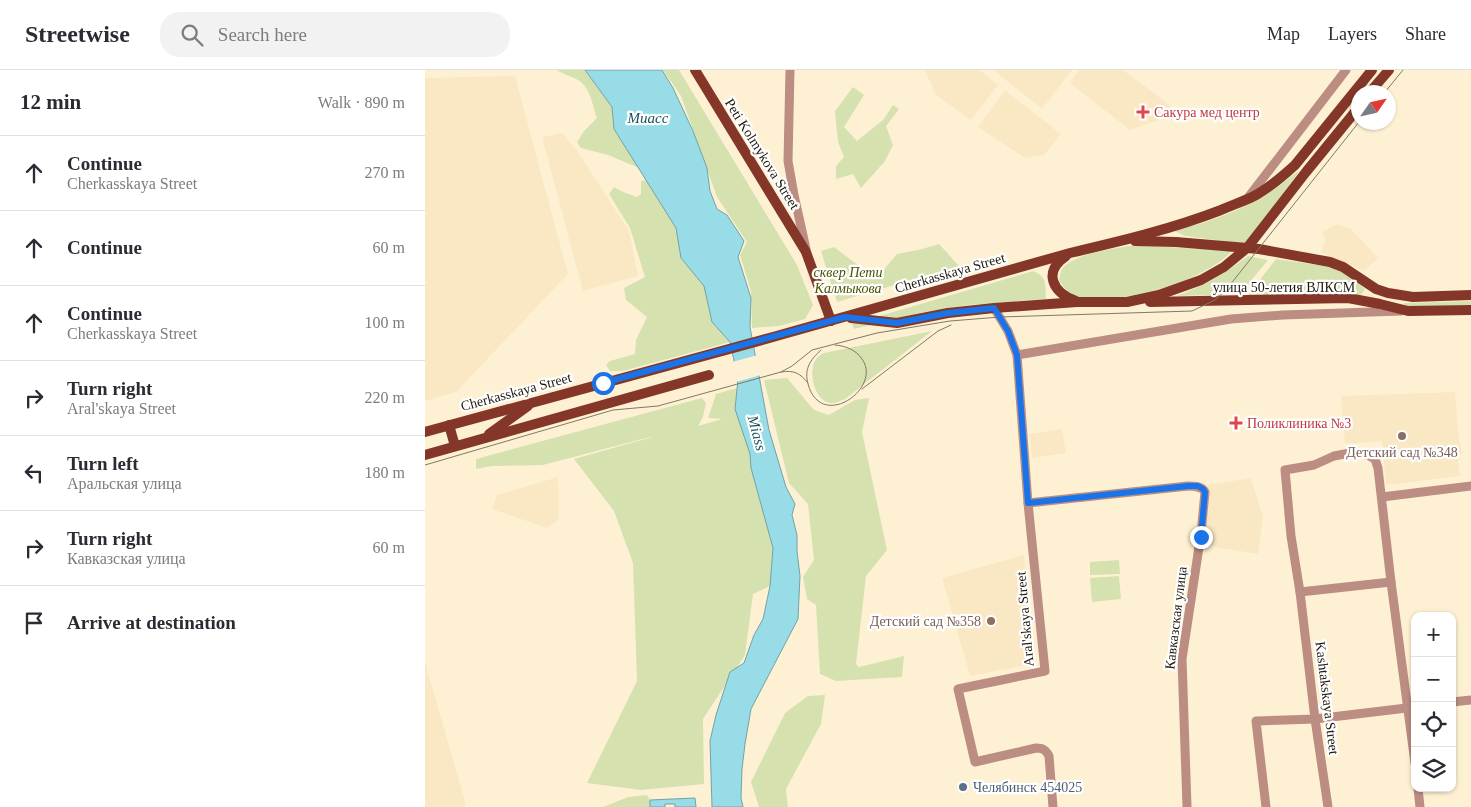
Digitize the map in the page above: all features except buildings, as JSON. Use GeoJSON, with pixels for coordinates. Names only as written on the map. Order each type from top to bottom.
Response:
{"type":"FeatureCollection","features":[{"type":"Feature","properties":{"kind":"main road","name":"Peti Kolmykova Street"},"geometry":{"type":"LineString","coordinates":[[695,70],[806,252],[831,321]]}},
{"type":"Feature","properties":{"kind":"main road","name":"Cherkasskaya Street"},"geometry":{"type":"LineString","coordinates":[[425,432],[1200,218],[1247,200],[1269,187],[1295,165],[1372,70]]}},
{"type":"Feature","properties":{"kind":"main road"},"geometry":{"type":"LineString","coordinates":[[1376,85],[1389,70]]}},
{"type":"Feature","properties":{"kind":"main road"},"geometry":{"type":"LineString","coordinates":[[845,317],[897,323],[948,313],[994,308],[1077,302],[1127,302],[1159,295],[1201,280],[1224,267],[1247,248],[1351,117]]}},
{"type":"Feature","properties":{"kind":"main road","name":"улица 50-летия ВЛКСМ"},"geometry":{"type":"LineString","coordinates":[[1115,242],[1151,240],[1247,248],[1330,262],[1343,267],[1376,289],[1388,293],[1413,297],[1471,295]]}},
{"type":"Feature","properties":{"kind":"main road"},"geometry":{"type":"LineString","coordinates":[[1070,253],[1056,263],[1052,276],[1059,291],[1066,298],[1077,302]]}},
{"type":"Feature","properties":{"kind":"main road","name":"улица 50-летия ВЛКСМ"},"geometry":{"type":"LineString","coordinates":[[1127,302],[1348,298],[1408,311],[1471,310]]}},
{"type":"Feature","properties":{"kind":"main road"},"geometry":{"type":"LineString","coordinates":[[425,455],[709,375]]}},
{"type":"Feature","properties":{"kind":"main road"},"geometry":{"type":"LineString","coordinates":[[482,439],[534,402]]}},
{"type":"Feature","properties":{"kind":"main road"},"geometry":{"type":"LineString","coordinates":[[449,424],[455,446]]}},
{"type":"Feature","properties":{"kind":"street","name":"Peti Kolmykova Street"},"geometry":{"type":"LineString","coordinates":[[790,70],[788,160],[806,252]]}},
{"type":"Feature","properties":{"kind":"street"},"geometry":{"type":"LineString","coordinates":[[1247,200],[1346,70]]}},
{"type":"Feature","properties":{"kind":"street","name":"Aral'skaya Street"},"geometry":{"type":"LineString","coordinates":[[994,308],[1008,331],[1017,355],[1028,503],[1045,672],[958,689],[975,762],[1042,748],[1047,751],[1049,756],[1053,807]]}},
{"type":"Feature","properties":{"kind":"street"},"geometry":{"type":"LineString","coordinates":[[1017,355],[1231,319],[1283,315],[1408,311]]}},
{"type":"Feature","properties":{"kind":"street","name":"Kashtakskaya Street"},"geometry":{"type":"LineString","coordinates":[[1328,807],[1291,536],[1285,470],[1314,465],[1334,456],[1350,453],[1368,455],[1375,459],[1378,468],[1382,498]]}},
{"type":"Feature","properties":{"kind":"street","name":"Кавказская улица"},"geometry":{"type":"LineString","coordinates":[[1028,503],[1188,486],[1198,486],[1205,492],[1201,534],[1181,659],[1187,807]]}},
{"type":"Feature","properties":{"kind":"street"},"geometry":{"type":"LineString","coordinates":[[1411,702],[1391,582],[1382,498],[1471,486]]}},
{"type":"Feature","properties":{"kind":"street"},"geometry":{"type":"LineString","coordinates":[[1300,592],[1391,582]]}},
{"type":"Feature","properties":{"kind":"street"},"geometry":{"type":"LineString","coordinates":[[1456,702],[1471,700]]}},
{"type":"Feature","properties":{"kind":"street"},"geometry":{"type":"LineString","coordinates":[[1266,807],[1256,721],[1315,719],[1411,707]]}},
{"type":"Feature","properties":{"kind":"street"},"geometry":{"type":"LineString","coordinates":[[1418,792],[1420,807]]}},
{"type":"Feature","properties":{"kind":"shaded area"},"geometry":{"type":"Polygon","coordinates":[[[925,70],[980,70],[998,85],[971,120],[936,95],[925,70]]]}},
{"type":"Feature","properties":{"kind":"shaded area"},"geometry":{"type":"Polygon","coordinates":[[[993,70],[1072,70],[1042,109],[993,70]]]}},
{"type":"Feature","properties":{"kind":"shaded area"},"geometry":{"type":"Polygon","coordinates":[[[1079,70],[1123,70],[1171,106],[1162,119],[1130,130],[1070,83],[1079,70]]]}},
{"type":"Feature","properties":{"kind":"shaded area"},"geometry":{"type":"Polygon","coordinates":[[[515,76],[568,274],[456,392],[425,401],[425,78],[515,76]]]}},
{"type":"Feature","properties":{"kind":"shaded area"},"geometry":{"type":"Polygon","coordinates":[[[1005,90],[1061,134],[1044,155],[1025,158],[978,127],[1005,90]]]}},
{"type":"Feature","properties":{"kind":"shaded area"},"geometry":{"type":"Polygon","coordinates":[[[562,133],[578,152],[629,231],[638,276],[583,291],[542,137],[562,133]]]}},
{"type":"Feature","properties":{"kind":"shaded area"},"geometry":{"type":"Polygon","coordinates":[[[1338,224],[1351,229],[1378,258],[1364,271],[1321,252],[1326,239],[1322,232],[1338,224]]]}},
{"type":"Feature","properties":{"kind":"shaded area","name":"Детский сад №348"},"geometry":{"type":"Polygon","coordinates":[[[1455,392],[1462,454],[1457,454],[1460,476],[1386,485],[1382,441],[1345,444],[1341,396],[1455,392]]]}},
{"type":"Feature","properties":{"kind":"shaded area"},"geometry":{"type":"Polygon","coordinates":[[[1062,429],[1066,453],[1032,458],[1029,434],[1062,429]]]}},
{"type":"Feature","properties":{"kind":"shaded area"},"geometry":{"type":"Polygon","coordinates":[[[558,477],[559,519],[547,528],[492,509],[497,495],[558,477]]]}},
{"type":"Feature","properties":{"kind":"shaded area"},"geometry":{"type":"Polygon","coordinates":[[[1251,478],[1263,517],[1258,554],[1204,545],[1208,485],[1251,478]]]}},
{"type":"Feature","properties":{"kind":"shaded area","name":"Детский сад №358"},"geometry":{"type":"Polygon","coordinates":[[[1024,555],[1032,664],[970,676],[942,578],[1024,555]]]}},
{"type":"Feature","properties":{"kind":"shaded area"},"geometry":{"type":"Polygon","coordinates":[[[425,662],[466,805],[462,807],[425,807],[425,662]]]}},
{"type":"Feature","properties":{"kind":"green space"},"geometry":{"type":"Polygon","coordinates":[[[557,70],[585,70],[612,107],[614,129],[639,168],[608,155],[581,148],[577,142],[584,131],[597,118],[586,87],[578,80],[557,70]]]}},
{"type":"Feature","properties":{"kind":"green space"},"geometry":{"type":"Polygon","coordinates":[[[663,70],[679,70],[797,265],[813,305],[805,319],[779,326],[752,328],[751,291],[740,255],[747,242],[717,197],[681,96],[663,70]]]}},
{"type":"Feature","properties":{"kind":"green space"},"geometry":{"type":"Polygon","coordinates":[[[853,87],[864,95],[844,127],[857,141],[883,120],[893,105],[899,109],[886,126],[893,145],[885,161],[861,188],[853,174],[836,179],[836,166],[844,157],[838,142],[835,111],[853,87]]]}},
{"type":"Feature","properties":{"kind":"green space"},"geometry":{"type":"Polygon","coordinates":[[[1297,172],[1245,244],[1185,236],[1173,230],[1202,223],[1246,206],[1297,172]]]}},
{"type":"Feature","properties":{"kind":"green space"},"geometry":{"type":"Polygon","coordinates":[[[647,180],[676,228],[681,258],[704,285],[712,322],[730,342],[623,371],[610,371],[606,365],[610,361],[635,354],[636,340],[647,317],[626,300],[624,288],[645,277],[630,228],[609,194],[614,187],[637,197],[641,194],[641,181],[647,180]]]}},
{"type":"Feature","properties":{"kind":"green space","name":"сквер Пети Калмыкова"},"geometry":{"type":"Polygon","coordinates":[[[939,244],[959,266],[837,302],[821,251],[834,247],[876,279],[897,254],[939,244]]]}},
{"type":"Feature","properties":{"kind":"green space"},"geometry":{"type":"Polygon","coordinates":[[[1129,246],[1232,251],[1202,273],[1182,282],[1138,295],[1095,299],[1078,297],[1067,290],[1059,280],[1062,269],[1075,259],[1093,253],[1129,246]]]}},
{"type":"Feature","properties":{"kind":"green space"},"geometry":{"type":"Polygon","coordinates":[[[1248,256],[1268,260],[1240,294],[1176,296],[1213,279],[1248,256]]]}},
{"type":"Feature","properties":{"kind":"green space"},"geometry":{"type":"Polygon","coordinates":[[[1276,259],[1332,267],[1349,275],[1365,289],[1361,295],[1248,295],[1276,259]]]}},
{"type":"Feature","properties":{"kind":"green space"},"geometry":{"type":"Polygon","coordinates":[[[1033,271],[1038,273],[1043,279],[1046,299],[968,305],[920,313],[854,329],[852,324],[1033,271]]]}},
{"type":"Feature","properties":{"kind":"green space"},"geometry":{"type":"Polygon","coordinates":[[[1471,301],[1471,305],[1404,306],[1404,303],[1471,301]]]}},
{"type":"Feature","properties":{"kind":"green space"},"geometry":{"type":"Polygon","coordinates":[[[932,331],[845,399],[835,403],[827,402],[818,393],[813,380],[813,366],[817,358],[824,353],[932,331]]]}},
{"type":"Feature","properties":{"kind":"green space"},"geometry":{"type":"Polygon","coordinates":[[[787,378],[814,410],[829,415],[855,400],[869,398],[862,432],[887,550],[866,576],[856,664],[859,667],[904,656],[902,677],[836,681],[820,674],[816,605],[807,599],[803,577],[814,560],[808,504],[789,483],[764,380],[787,378]]]}},
{"type":"Feature","properties":{"kind":"green space"},"geometry":{"type":"Polygon","coordinates":[[[737,388],[735,409],[750,454],[751,468],[773,548],[770,586],[753,594],[745,655],[703,719],[704,784],[641,790],[587,783],[637,681],[633,563],[614,511],[574,459],[652,437],[543,465],[492,466],[476,469],[476,459],[702,398],[706,403],[703,417],[698,426],[722,419],[708,418],[716,394],[737,388]]]}},
{"type":"Feature","properties":{"kind":"green space"},"geometry":{"type":"Polygon","coordinates":[[[1119,560],[1120,574],[1090,575],[1090,562],[1119,560]]]}},
{"type":"Feature","properties":{"kind":"green space"},"geometry":{"type":"Polygon","coordinates":[[[1119,576],[1121,599],[1092,602],[1090,578],[1119,576]]]}},
{"type":"Feature","properties":{"kind":"green space"},"geometry":{"type":"Polygon","coordinates":[[[825,695],[821,724],[786,789],[788,807],[759,807],[751,782],[785,713],[808,696],[825,695]]]}},
{"type":"Feature","properties":{"kind":"green space"},"geometry":{"type":"Polygon","coordinates":[[[647,795],[650,800],[650,807],[603,807],[628,797],[647,795]]]}},
{"type":"Feature","properties":{"kind":"water","name":"Миасс"},"geometry":{"type":"Polygon","coordinates":[[[585,70],[662,70],[673,88],[693,131],[707,168],[710,191],[717,209],[727,215],[744,241],[738,257],[751,298],[750,327],[769,430],[786,487],[795,504],[792,515],[797,535],[800,576],[798,619],[751,709],[742,769],[741,798],[743,807],[712,807],[710,741],[730,672],[744,663],[754,635],[763,619],[770,586],[773,548],[751,468],[750,454],[735,409],[738,379],[730,342],[712,322],[704,286],[681,258],[676,228],[614,129],[612,107],[585,70]]]}},
{"type":"Feature","properties":{"kind":"water"},"geometry":{"type":"Polygon","coordinates":[[[695,798],[696,807],[675,807],[675,804],[665,804],[665,807],[650,807],[650,800],[695,798]]]}},
{"type":"Feature","properties":{"kind":"pier"},"geometry":{"type":"Polygon","coordinates":[[[758,355],[761,375],[736,382],[732,362],[758,355]]]}},
{"type":"Feature","properties":{"kind":"tram line"},"geometry":{"type":"LineString","coordinates":[[1391,85],[1403,70]]}},
{"type":"Feature","properties":{"kind":"tram line"},"geometry":{"type":"LineString","coordinates":[[781,372],[812,350],[877,333],[950,321],[1000,317],[1192,311],[1215,300],[1226,290],[1353,130]]}},
{"type":"Feature","properties":{"kind":"tram line"},"geometry":{"type":"LineString","coordinates":[[862,389],[938,331],[951,325]]}},
{"type":"Feature","properties":{"kind":"tram line"},"geometry":{"type":"LineString","coordinates":[[821,350],[807,369],[808,384],[815,398],[825,404],[836,405],[848,400],[858,392],[864,382],[866,370],[862,359],[857,353],[847,347],[835,345]]}},
{"type":"Feature","properties":{"kind":"tram line"},"geometry":{"type":"LineString","coordinates":[[425,465],[613,410],[658,406],[781,372],[790,371],[796,373],[808,383]]}},
{"type":"Feature","properties":{"kind":"place","name":"Сакура мед центр"},"geometry":{"type":"Point","coordinates":[1143,112]}},
{"type":"Feature","properties":{"kind":"place","name":"Поликлиника №3"},"geometry":{"type":"Point","coordinates":[1236,423]}},
{"type":"Feature","properties":{"kind":"place","name":"Детский сад №348"},"geometry":{"type":"Point","coordinates":[1402,436]}},
{"type":"Feature","properties":{"kind":"place","name":"Детский сад №358"},"geometry":{"type":"Point","coordinates":[991,621]}},
{"type":"Feature","properties":{"kind":"place","name":"Челябинск 454025"},"geometry":{"type":"Point","coordinates":[963,787]}},
{"type":"Feature","properties":{"kind":"route"},"geometry":{"type":"LineString","coordinates":[[603,383],[845,317],[897,323],[948,313],[994,308],[1008,331],[1017,355],[1028,503],[1120,492],[1198,486],[1205,492],[1201,537]]}},
{"type":"Feature","properties":{"kind":"water label","name":"Miass"},"geometry":{"type":"Point","coordinates":[757,433]}}]}
